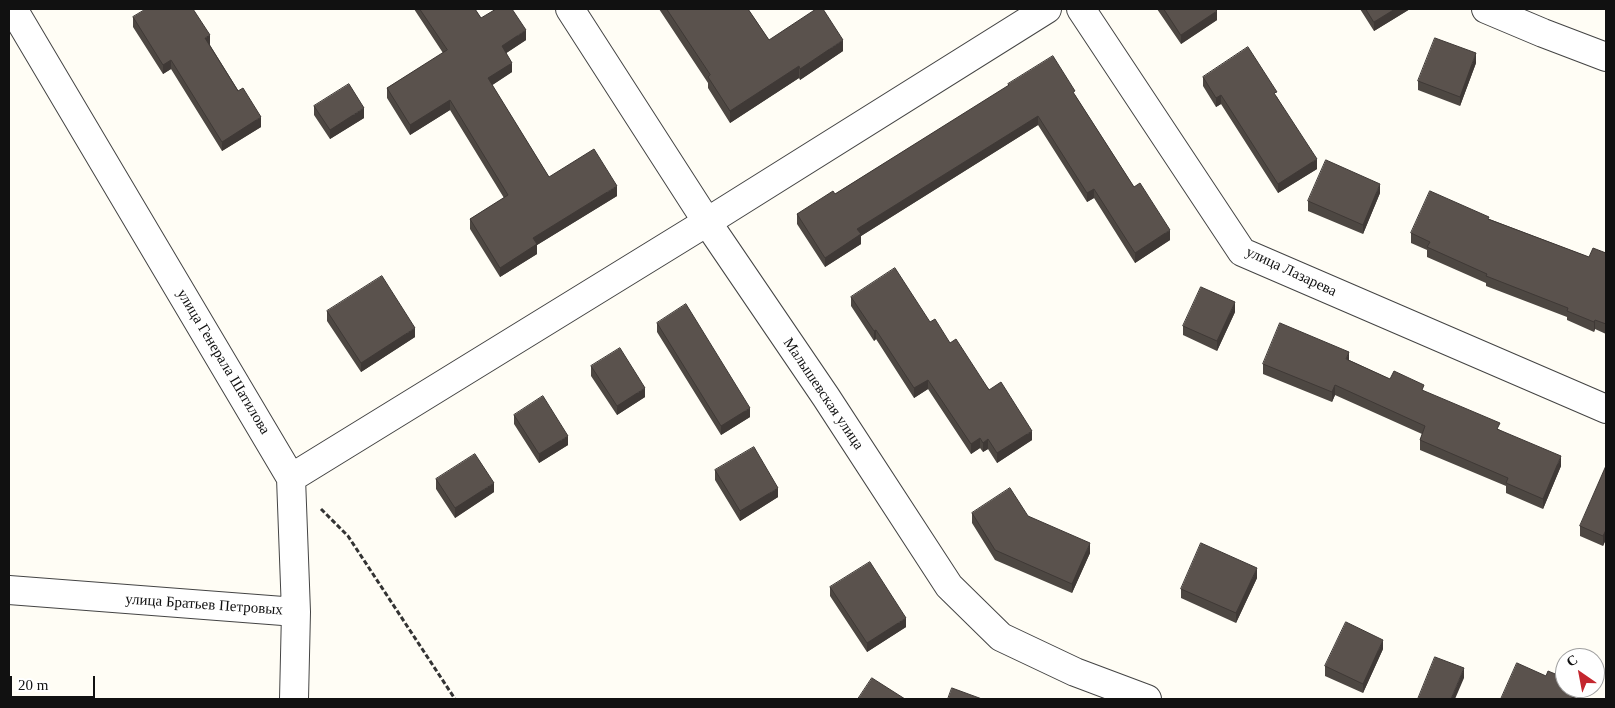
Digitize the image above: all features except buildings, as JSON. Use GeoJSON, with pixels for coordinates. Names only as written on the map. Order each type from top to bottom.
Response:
{"type":"FeatureCollection","features":[{"type":"Feature","properties":{"kind":"street","name":"улица Генерала Шатилова"},"geometry":{"type":"LineString","coordinates":[[13,9],[291,478]]}},
{"type":"Feature","properties":{"kind":"street","name":"Малышевская улица"},"geometry":{"type":"LineString","coordinates":[[570,9],[707,222],[826,397],[949,586],[1001,636],[1075,672],[1147,699]]}},
{"type":"Feature","properties":{"kind":"street"},"geometry":{"type":"LineString","coordinates":[[291,478],[707,222],[1047,9]]}},
{"type":"Feature","properties":{"kind":"street","name":"улица Лазарева"},"geometry":{"type":"LineString","coordinates":[[1080,9],[1242,252],[1606,408]]}},
{"type":"Feature","properties":{"kind":"street"},"geometry":{"type":"LineString","coordinates":[[1486,9],[1606,57]]}},
{"type":"Feature","properties":{"kind":"street","name":"улица Братьев Петровых"},"geometry":{"type":"LineString","coordinates":[[9,590],[296,612],[291,478]]}},
{"type":"Feature","properties":{"kind":"street"},"geometry":{"type":"LineString","coordinates":[[294,699],[296,612]]}},
{"type":"Feature","properties":{"kind":"path"},"geometry":{"type":"LineString","coordinates":[[291,478],[348,536],[455,699]]}}]}
